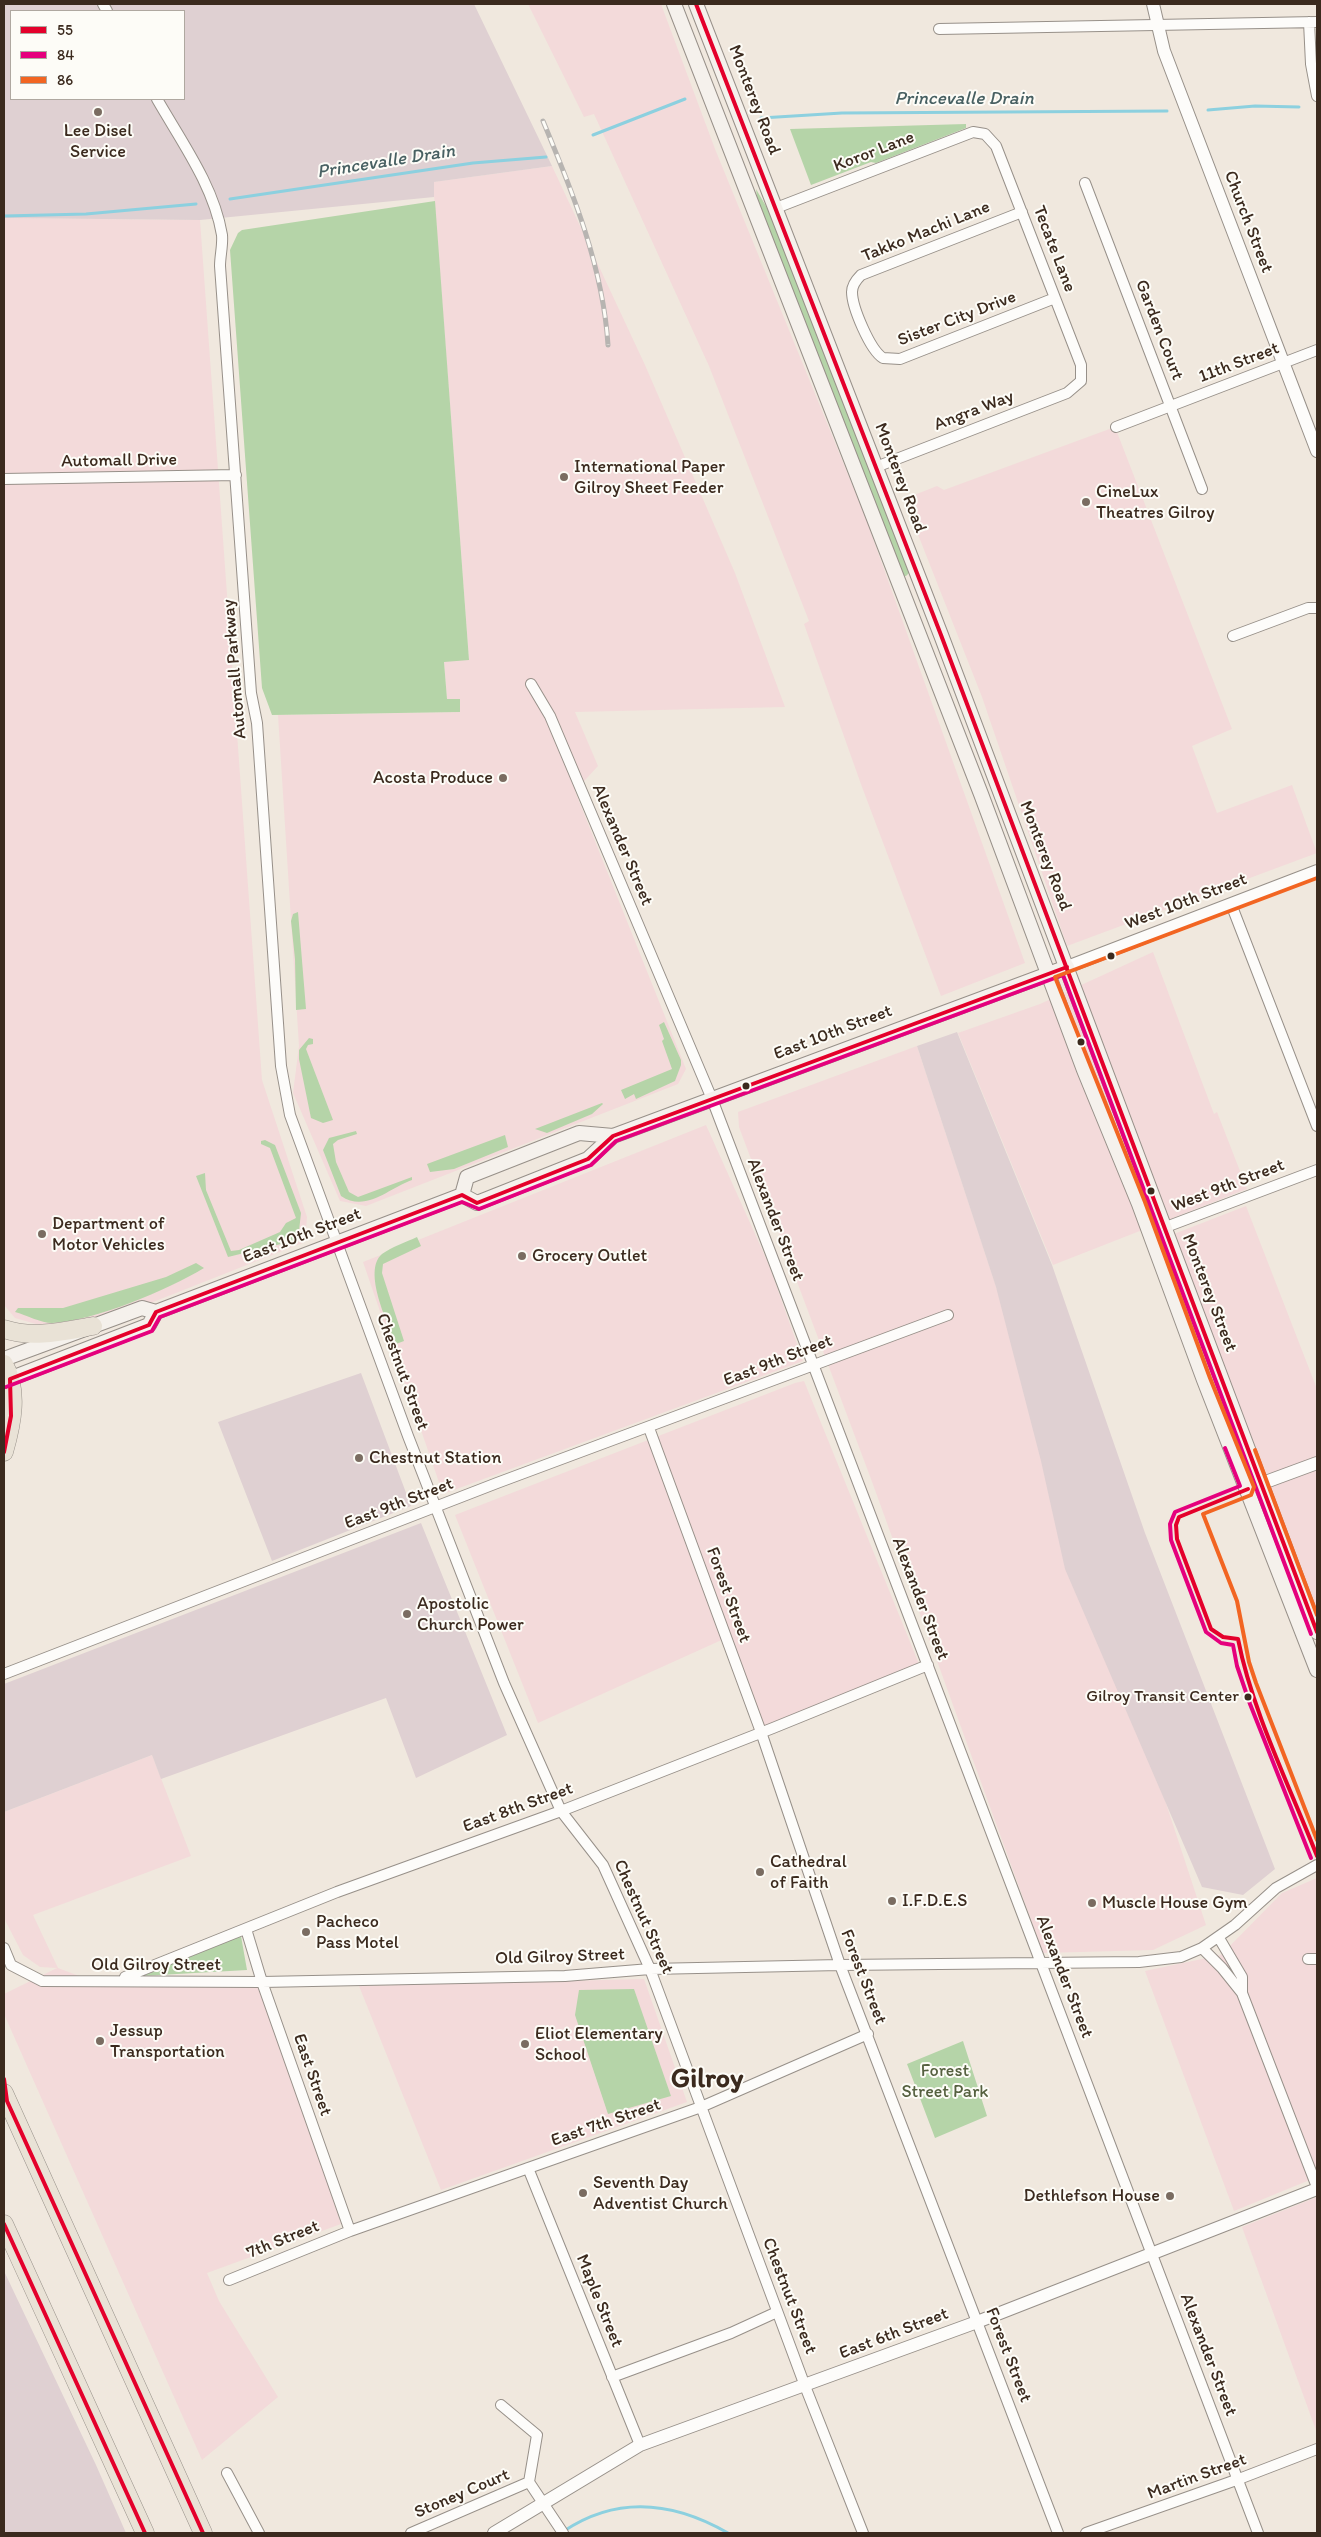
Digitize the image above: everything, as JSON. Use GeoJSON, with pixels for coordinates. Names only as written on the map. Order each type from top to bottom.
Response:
{"type":"FeatureCollection","features":[{"type":"Feature","properties":{"kind":"highway"},"geometry":{"type":"LineString","coordinates":[[4,1329],[52,1334],[93,1326]]}},
{"type":"Feature","properties":{"kind":"highway"},"geometry":{"type":"LineString","coordinates":[[4,1452],[12,1414],[6,1374]]}},
{"type":"Feature","properties":{"kind":"highway"},"geometry":{"type":"LineString","coordinates":[[4,2079],[6,2097],[203,2533]]}},
{"type":"Feature","properties":{"kind":"highway"},"geometry":{"type":"LineString","coordinates":[[4,2224],[145,2533]]}},
{"type":"Feature","properties":{"kind":"highway"},"geometry":{"type":"LineString","coordinates":[[4,2229],[26,2273]]}},
{"type":"Feature","properties":{"kind":"main road"},"geometry":{"type":"LineString","coordinates":[[674,4],[984,803],[1047,973]]}},
{"type":"Feature","properties":{"kind":"main road","name":"Monterey Road"},"geometry":{"type":"LineString","coordinates":[[696,4],[1067,966]]}},
{"type":"Feature","properties":{"kind":"main road","name":"East 10th Street"},"geometry":{"type":"LineString","coordinates":[[4,1359],[142,1308],[156,1312],[462,1195],[477,1203],[588,1159],[614,1136],[1067,966]]}},
{"type":"Feature","properties":{"kind":"main road","name":"Monterey Street"},"geometry":{"type":"LineString","coordinates":[[1067,966],[1157,1230],[1204,1380],[1317,1670]]}},
{"type":"Feature","properties":{"kind":"main road","name":"Monterey Street"},"geometry":{"type":"LineString","coordinates":[[1047,973],[1084,1070],[1157,1230],[1261,1484],[1317,1632]]}},
{"type":"Feature","properties":{"kind":"main road","name":"East 10th Street"},"geometry":{"type":"LineString","coordinates":[[462,1195],[467,1177],[579,1133],[614,1136]]}},
{"type":"Feature","properties":{"kind":"main road","name":"East 10th Street"},"geometry":{"type":"LineString","coordinates":[[6,1374],[149,1325],[156,1312]]}},
{"type":"Feature","properties":{"kind":"street","name":"Church Street"},"geometry":{"type":"LineString","coordinates":[[1153,4],[1168,59],[1317,451]]}},
{"type":"Feature","properties":{"kind":"street"},"geometry":{"type":"LineString","coordinates":[[939,29],[1313,22],[1311,64],[1317,96]]}},
{"type":"Feature","properties":{"kind":"street","name":"Automall Parkway"},"geometry":{"type":"LineString","coordinates":[[158,100],[203,181],[212,200],[222,236],[220,266],[251,693],[257,723],[283,1084],[294,1128],[337,1243]]}},
{"type":"Feature","properties":{"kind":"street","name":"Koror Lane"},"geometry":{"type":"LineString","coordinates":[[776,208],[968,134],[985,134]]}},
{"type":"Feature","properties":{"kind":"street","name":"Tecate Lane"},"geometry":{"type":"LineString","coordinates":[[985,134],[996,146],[1022,212],[1081,364],[1081,381]]}},
{"type":"Feature","properties":{"kind":"street","name":"Garden Court"},"geometry":{"type":"LineString","coordinates":[[1085,183],[1202,489]]}},
{"type":"Feature","properties":{"kind":"street","name":"Takko Machi Lane"},"geometry":{"type":"LineString","coordinates":[[862,321],[852,294],[854,283],[861,275],[1022,212]]}},
{"type":"Feature","properties":{"kind":"street","name":"Sister City Drive"},"geometry":{"type":"LineString","coordinates":[[862,321],[873,350],[883,358],[894,360],[1055,298]]}},
{"type":"Feature","properties":{"kind":"street","name":"11th Street"},"geometry":{"type":"LineString","coordinates":[[1116,427],[1317,350]]}},
{"type":"Feature","properties":{"kind":"street","name":"Angra Way"},"geometry":{"type":"LineString","coordinates":[[876,467],[1067,393],[1081,381]]}},
{"type":"Feature","properties":{"kind":"street","name":"Automall Drive"},"geometry":{"type":"LineString","coordinates":[[4,478],[236,475]]}},
{"type":"Feature","properties":{"kind":"street"},"geometry":{"type":"LineString","coordinates":[[1233,636],[1308,608],[1317,608]]}},
{"type":"Feature","properties":{"kind":"street","name":"Alexander Street"},"geometry":{"type":"LineString","coordinates":[[530,684],[550,716],[712,1099],[1042,1964],[1150,2254],[1239,2479],[1258,2533]]}},
{"type":"Feature","properties":{"kind":"street","name":"West 10th Street"},"geometry":{"type":"LineString","coordinates":[[1067,966],[1317,871]]}},
{"type":"Feature","properties":{"kind":"street"},"geometry":{"type":"LineString","coordinates":[[1231,904],[1317,1126]]}},
{"type":"Feature","properties":{"kind":"street","name":"West 9th Street"},"geometry":{"type":"LineString","coordinates":[[1157,1230],[1317,1170]]}},
{"type":"Feature","properties":{"kind":"street","name":"Chestnut Street"},"geometry":{"type":"LineString","coordinates":[[337,1243],[435,1508],[504,1683],[561,1811],[603,1865],[650,1970],[777,2312],[863,2533]]}},
{"type":"Feature","properties":{"kind":"street","name":"East 9th Street"},"geometry":{"type":"LineString","coordinates":[[4,1674],[435,1508],[497,1482],[649,1428],[813,1364],[948,1315]]}},
{"type":"Feature","properties":{"kind":"street","name":"Forest Street"},"geometry":{"type":"LineString","coordinates":[[649,1428],[762,1732],[840,1965],[1058,2533]]}},
{"type":"Feature","properties":{"kind":"street"},"geometry":{"type":"LineString","coordinates":[[1248,1489],[1317,1464]]}},
{"type":"Feature","properties":{"kind":"street","name":"East 8th Street"},"geometry":{"type":"LineString","coordinates":[[119,1980],[246,1928],[440,1854],[561,1811],[928,1665]]}},
{"type":"Feature","properties":{"kind":"street"},"geometry":{"type":"LineString","coordinates":[[1242,1993],[1242,1977],[1219,1938],[1276,1888],[1317,1865]]}},
{"type":"Feature","properties":{"kind":"street","name":"East Street"},"geometry":{"type":"LineString","coordinates":[[246,1928],[262,1982],[350,2230]]}},
{"type":"Feature","properties":{"kind":"street","name":"Old Gilroy Street"},"geometry":{"type":"LineString","coordinates":[[4,1948],[11,1966],[42,1981],[262,1982],[565,1976],[650,1970],[840,1965],[1042,1964],[1164,1960],[1181,1957],[1219,1938]]}},
{"type":"Feature","properties":{"kind":"street"},"geometry":{"type":"LineString","coordinates":[[1202,1948],[1222,1968],[1242,1993],[1317,2188]]}},
{"type":"Feature","properties":{"kind":"street","name":"East 7th Street"},"geometry":{"type":"LineString","coordinates":[[350,2230],[700,2107],[868,2034]]}},
{"type":"Feature","properties":{"kind":"street","name":"Maple Street"},"geometry":{"type":"LineString","coordinates":[[528,2168],[640,2445]]}},
{"type":"Feature","properties":{"kind":"street","name":"East 6th Street"},"geometry":{"type":"LineString","coordinates":[[494,2533],[640,2445],[978,2322],[1317,2188]]}},
{"type":"Feature","properties":{"kind":"street","name":"7th Street"},"geometry":{"type":"LineString","coordinates":[[228,2280],[350,2230]]}},
{"type":"Feature","properties":{"kind":"street"},"geometry":{"type":"LineString","coordinates":[[612,2377],[722,2336],[777,2312]]}},
{"type":"Feature","properties":{"kind":"street"},"geometry":{"type":"LineString","coordinates":[[501,2405],[537,2435],[529,2482]]}},
{"type":"Feature","properties":{"kind":"street","name":"Martin Street"},"geometry":{"type":"LineString","coordinates":[[1086,2533],[1239,2479],[1317,2449]]}},
{"type":"Feature","properties":{"kind":"street"},"geometry":{"type":"LineString","coordinates":[[227,2473],[259,2533]]}},
{"type":"Feature","properties":{"kind":"street","name":"Stoney Court"},"geometry":{"type":"LineString","coordinates":[[411,2533],[529,2482],[563,2533]]}},
{"type":"Feature","properties":{"kind":"shaded area"},"geometry":{"type":"Polygon","coordinates":[[[4,4],[474,4],[552,166],[434,182],[434,197],[200,220],[4,218],[4,4]]]}},
{"type":"Feature","properties":{"kind":"shaded area"},"geometry":{"type":"Polygon","coordinates":[[[528,4],[661,4],[715,149],[865,516],[1025,963],[941,996],[862,787],[804,624],[809,621],[709,366],[594,114],[584,117],[528,4]]]}},
{"type":"Feature","properties":{"kind":"shaded area"},"geometry":{"type":"Polygon","coordinates":[[[552,166],[645,365],[735,573],[785,707],[575,712],[598,766],[575,791],[686,1069],[678,1084],[366,1206],[340,1201],[293,1093],[299,1046],[278,715],[460,712],[447,699],[444,661],[469,659],[433,182],[552,166]]]}},
{"type":"Feature","properties":{"kind":"shaded area"},"geometry":{"type":"Polygon","coordinates":[[[4,218],[200,220],[262,1080],[307,1217],[305,1242],[148,1304],[50,1328],[15,1318],[4,1305],[4,218]]]}},
{"type":"Feature","properties":{"kind":"shaded area"},"geometry":{"type":"Polygon","coordinates":[[[1115,427],[1232,729],[1192,746],[1217,813],[1292,785],[1317,853],[1067,946],[982,697],[904,499],[937,486],[944,490],[1115,427]]]}},
{"type":"Feature","properties":{"kind":"shaded area"},"geometry":{"type":"Polygon","coordinates":[[[1153,952],[1214,1114],[1217,1112],[1247,1189],[1053,1265],[958,1033],[1040,1004],[1153,952]]]}},
{"type":"Feature","properties":{"kind":"shaded area"},"geometry":{"type":"Polygon","coordinates":[[[957,1032],[1052,1265],[1145,1533],[1275,1869],[1243,1895],[1202,1887],[1065,1569],[1041,1461],[996,1287],[917,1046],[957,1032]]]}},
{"type":"Feature","properties":{"kind":"shaded area"},"geometry":{"type":"Polygon","coordinates":[[[917,1046],[1206,1925],[1153,1950],[1043,1953],[871,1479],[739,1127],[738,1112],[917,1046]]]}},
{"type":"Feature","properties":{"kind":"shaded area"},"geometry":{"type":"Polygon","coordinates":[[[706,1125],[769,1265],[803,1361],[443,1494],[363,1262],[706,1125]]]}},
{"type":"Feature","properties":{"kind":"shaded area"},"geometry":{"type":"Polygon","coordinates":[[[1246,1206],[1317,1389],[1317,1616],[1174,1234],[1246,1206]]]}},
{"type":"Feature","properties":{"kind":"shaded area"},"geometry":{"type":"Polygon","coordinates":[[[361,1373],[411,1506],[272,1561],[218,1422],[361,1373]]]}},
{"type":"Feature","properties":{"kind":"shaded area"},"geometry":{"type":"Polygon","coordinates":[[[804,1381],[919,1664],[764,1727],[726,1638],[538,1723],[455,1515],[804,1381]]]}},
{"type":"Feature","properties":{"kind":"shaded area"},"geometry":{"type":"Polygon","coordinates":[[[421,1523],[507,1735],[416,1778],[386,1698],[161,1779],[152,1755],[4,1812],[4,1684],[421,1523]]]}},
{"type":"Feature","properties":{"kind":"shaded area"},"geometry":{"type":"Polygon","coordinates":[[[152,1755],[191,1856],[33,1915],[58,1968],[95,1982],[257,1982],[297,2091],[341,2224],[207,2273],[219,2301],[278,2397],[202,2460],[4,2014],[4,1994],[57,1968],[40,1967],[23,1955],[6,1922],[4,1916],[4,1812],[152,1755]]]}},
{"type":"Feature","properties":{"kind":"shaded area"},"geometry":{"type":"Polygon","coordinates":[[[1317,1878],[1317,2177],[1234,2211],[1145,1971],[1221,1955],[1282,1893],[1317,1878]]]}},
{"type":"Feature","properties":{"kind":"shaded area","name":"Eliot Elementary School"},"geometry":{"type":"Polygon","coordinates":[[[644,1979],[687,2102],[441,2190],[359,1986],[644,1979]]]}},
{"type":"Feature","properties":{"kind":"shaded area"},"geometry":{"type":"Polygon","coordinates":[[[1317,2197],[1317,2433],[1242,2227],[1317,2197]]]}},
{"type":"Feature","properties":{"kind":"shaded area"},"geometry":{"type":"Polygon","coordinates":[[[4,2271],[96,2465],[126,2533],[4,2533],[4,2271]]]}},
{"type":"Feature","properties":{"kind":"green space"},"geometry":{"type":"Polygon","coordinates":[[[966,124],[966,128],[876,163],[871,162],[811,185],[790,129],[966,124]]]}},
{"type":"Feature","properties":{"kind":"green space"},"geometry":{"type":"Polygon","coordinates":[[[756,189],[770,213],[910,572],[906,576],[902,576],[757,198],[756,189]]]}},
{"type":"Feature","properties":{"kind":"green space"},"geometry":{"type":"Polygon","coordinates":[[[435,201],[469,660],[444,662],[447,699],[460,699],[460,712],[272,715],[262,688],[230,250],[238,233],[242,230],[435,201]]]}},
{"type":"Feature","properties":{"kind":"green space"},"geometry":{"type":"Polygon","coordinates":[[[298,912],[306,1009],[296,1010],[295,959],[291,921],[293,914],[298,912]]]}},
{"type":"Feature","properties":{"kind":"green space"},"geometry":{"type":"Polygon","coordinates":[[[664,1022],[681,1060],[675,1081],[636,1099],[634,1094],[625,1099],[621,1090],[672,1069],[662,1041],[664,1039],[659,1025],[664,1022]]]}},
{"type":"Feature","properties":{"kind":"green space"},"geometry":{"type":"Polygon","coordinates":[[[309,1038],[313,1039],[313,1044],[308,1045],[306,1049],[333,1120],[323,1123],[311,1118],[299,1059],[299,1050],[309,1038]]]}},
{"type":"Feature","properties":{"kind":"green space"},"geometry":{"type":"Polygon","coordinates":[[[602,1103],[592,1114],[547,1133],[535,1129],[602,1103]]]}},
{"type":"Feature","properties":{"kind":"green space"},"geometry":{"type":"Polygon","coordinates":[[[356,1131],[357,1134],[338,1140],[333,1144],[336,1162],[349,1192],[358,1197],[412,1177],[412,1180],[368,1201],[350,1201],[341,1196],[323,1150],[329,1138],[356,1131]]]}},
{"type":"Feature","properties":{"kind":"green space"},"geometry":{"type":"Polygon","coordinates":[[[505,1135],[508,1147],[454,1169],[430,1172],[427,1164],[505,1135]]]}},
{"type":"Feature","properties":{"kind":"green space"},"geometry":{"type":"Polygon","coordinates":[[[265,1140],[275,1145],[301,1213],[299,1231],[293,1241],[228,1257],[196,1176],[205,1173],[206,1190],[231,1251],[239,1250],[280,1232],[286,1223],[296,1218],[270,1148],[261,1144],[261,1141],[265,1140]]]}},
{"type":"Feature","properties":{"kind":"green space"},"geometry":{"type":"Polygon","coordinates":[[[417,1237],[421,1246],[383,1264],[382,1273],[404,1341],[396,1344],[378,1298],[375,1272],[377,1262],[382,1254],[417,1237]]]}},
{"type":"Feature","properties":{"kind":"green space"},"geometry":{"type":"Polygon","coordinates":[[[196,1263],[204,1268],[151,1295],[88,1317],[48,1323],[15,1312],[18,1308],[63,1308],[166,1277],[196,1263]]]}},
{"type":"Feature","properties":{"kind":"green space"},"geometry":{"type":"Polygon","coordinates":[[[241,1936],[247,1970],[142,1976],[241,1936]]]}},
{"type":"Feature","properties":{"kind":"green space"},"geometry":{"type":"Polygon","coordinates":[[[634,1989],[671,2096],[608,2114],[575,2015],[579,1990],[634,1989]]]}},
{"type":"Feature","properties":{"kind":"green space","name":"Forest Street Park"},"geometry":{"type":"Polygon","coordinates":[[[963,2041],[987,2116],[935,2138],[907,2064],[963,2041]]]}},
{"type":"Feature","properties":{"kind":"waterway","name":"Princevalle Drain"},"geometry":{"type":"LineString","coordinates":[[593,135],[685,99]]}},
{"type":"Feature","properties":{"kind":"waterway","name":"Princevalle Drain"},"geometry":{"type":"LineString","coordinates":[[1208,110],[1255,106],[1299,107]]}},
{"type":"Feature","properties":{"kind":"waterway","name":"Princevalle Drain"},"geometry":{"type":"LineString","coordinates":[[761,118],[842,113],[1167,111]]}},
{"type":"Feature","properties":{"kind":"waterway","name":"Princevalle Drain"},"geometry":{"type":"LineString","coordinates":[[230,199],[473,163],[546,157]]}},
{"type":"Feature","properties":{"kind":"waterway","name":"Princevalle Drain"},"geometry":{"type":"LineString","coordinates":[[4,216],[86,214],[196,204]]}},
{"type":"Feature","properties":{"kind":"waterway"},"geometry":{"type":"LineString","coordinates":[[564,2531],[584,2519],[605,2512],[625,2508],[646,2507],[667,2509],[687,2515],[728,2533]]}},
{"type":"Feature","properties":{"kind":"railway"},"geometry":{"type":"LineString","coordinates":[[543,121],[585,231],[600,287],[608,345]]}},
{"type":"Feature","properties":{"kind":"transit line","name":"55"},"geometry":{"type":"LineString","coordinates":[[696,4],[941,635],[1317,1632]]}},
{"type":"Feature","properties":{"kind":"transit line","name":"86"},"geometry":{"type":"LineString","coordinates":[[1317,878],[1055,977],[1145,1202],[1210,1378],[1254,1487],[1251,1495],[1203,1514],[1237,1601],[1249,1662],[1256,1683],[1317,1840]]}},
{"type":"Feature","properties":{"kind":"transit line","name":"55"},"geometry":{"type":"LineString","coordinates":[[4,1452],[11,1416],[10,1379],[149,1325],[156,1312],[462,1195],[477,1203],[588,1159],[613,1136],[1067,967]]}},
{"type":"Feature","properties":{"kind":"transit line","name":"84"},"geometry":{"type":"LineString","coordinates":[[6,1387],[152,1331],[160,1317],[462,1202],[479,1209],[591,1165],[616,1141],[1063,975],[1311,1634]]}},
{"type":"Feature","properties":{"kind":"transit line","name":"84"},"geometry":{"type":"LineString","coordinates":[[1225,1448],[1240,1486],[1175,1512],[1170,1524],[1171,1540],[1206,1632],[1221,1643],[1233,1645],[1237,1666],[1250,1704],[1311,1858]]}},
{"type":"Feature","properties":{"kind":"transit line","name":"86"},"geometry":{"type":"LineString","coordinates":[[1255,1450],[1317,1615]]}},
{"type":"Feature","properties":{"kind":"transit line","name":"55"},"geometry":{"type":"LineString","coordinates":[[1238,1639],[1223,1637],[1211,1629],[1177,1539],[1176,1525],[1179,1517],[1248,1489]]}},
{"type":"Feature","properties":{"kind":"transit line","name":"55"},"geometry":{"type":"LineString","coordinates":[[1238,1639],[1252,1694],[1317,1856]]}},
{"type":"Feature","properties":{"kind":"transit line","name":"55"},"geometry":{"type":"LineString","coordinates":[[4,2079],[7,2101],[203,2533]]}},
{"type":"Feature","properties":{"kind":"transit line","name":"55"},"geometry":{"type":"LineString","coordinates":[[4,2224],[145,2533]]}},
{"type":"Feature","properties":{"kind":"place","name":"Lee Disel Service"},"geometry":{"type":"Point","coordinates":[98,112]}},
{"type":"Feature","properties":{"kind":"place","name":"International Paper Gilroy Sheet Feeder"},"geometry":{"type":"Point","coordinates":[564,477]}},
{"type":"Feature","properties":{"kind":"place","name":"CineLux Theatres Gilroy"},"geometry":{"type":"Point","coordinates":[1086,502]}},
{"type":"Feature","properties":{"kind":"place","name":"Acosta Produce"},"geometry":{"type":"Point","coordinates":[503,778]}},
{"type":"Feature","properties":{"kind":"place","name":"Department of Motor Vehicles"},"geometry":{"type":"Point","coordinates":[42,1234]}},
{"type":"Feature","properties":{"kind":"place","name":"Grocery Outlet"},"geometry":{"type":"Point","coordinates":[522,1256]}},
{"type":"Feature","properties":{"kind":"place","name":"Chestnut Station"},"geometry":{"type":"Point","coordinates":[359,1458]}},
{"type":"Feature","properties":{"kind":"place","name":"Apostolic Church Power"},"geometry":{"type":"Point","coordinates":[407,1614]}},
{"type":"Feature","properties":{"kind":"place","name":"Gilroy Transit Center"},"geometry":{"type":"Point","coordinates":[1248,1697]}},
{"type":"Feature","properties":{"kind":"place","name":"Cathedral of Faith"},"geometry":{"type":"Point","coordinates":[760,1872]}},
{"type":"Feature","properties":{"kind":"place","name":"I.F.D.E.S"},"geometry":{"type":"Point","coordinates":[892,1901]}},
{"type":"Feature","properties":{"kind":"place","name":"Muscle House Gym"},"geometry":{"type":"Point","coordinates":[1092,1903]}},
{"type":"Feature","properties":{"kind":"place","name":"Pacheco Pass Motel"},"geometry":{"type":"Point","coordinates":[306,1932]}},
{"type":"Feature","properties":{"kind":"place","name":"Jessup Transportation"},"geometry":{"type":"Point","coordinates":[100,2041]}},
{"type":"Feature","properties":{"kind":"place","name":"Eliot Elementary School"},"geometry":{"type":"Point","coordinates":[525,2044]}},
{"type":"Feature","properties":{"kind":"place","name":"Seventh Day Adventist Church"},"geometry":{"type":"Point","coordinates":[583,2193]}},
{"type":"Feature","properties":{"kind":"place","name":"Dethlefson House"},"geometry":{"type":"Point","coordinates":[1170,2196]}},
{"type":"Feature","properties":{"kind":"district","name":"Gilroy"},"geometry":{"type":"Point","coordinates":[707,2080]}}]}
